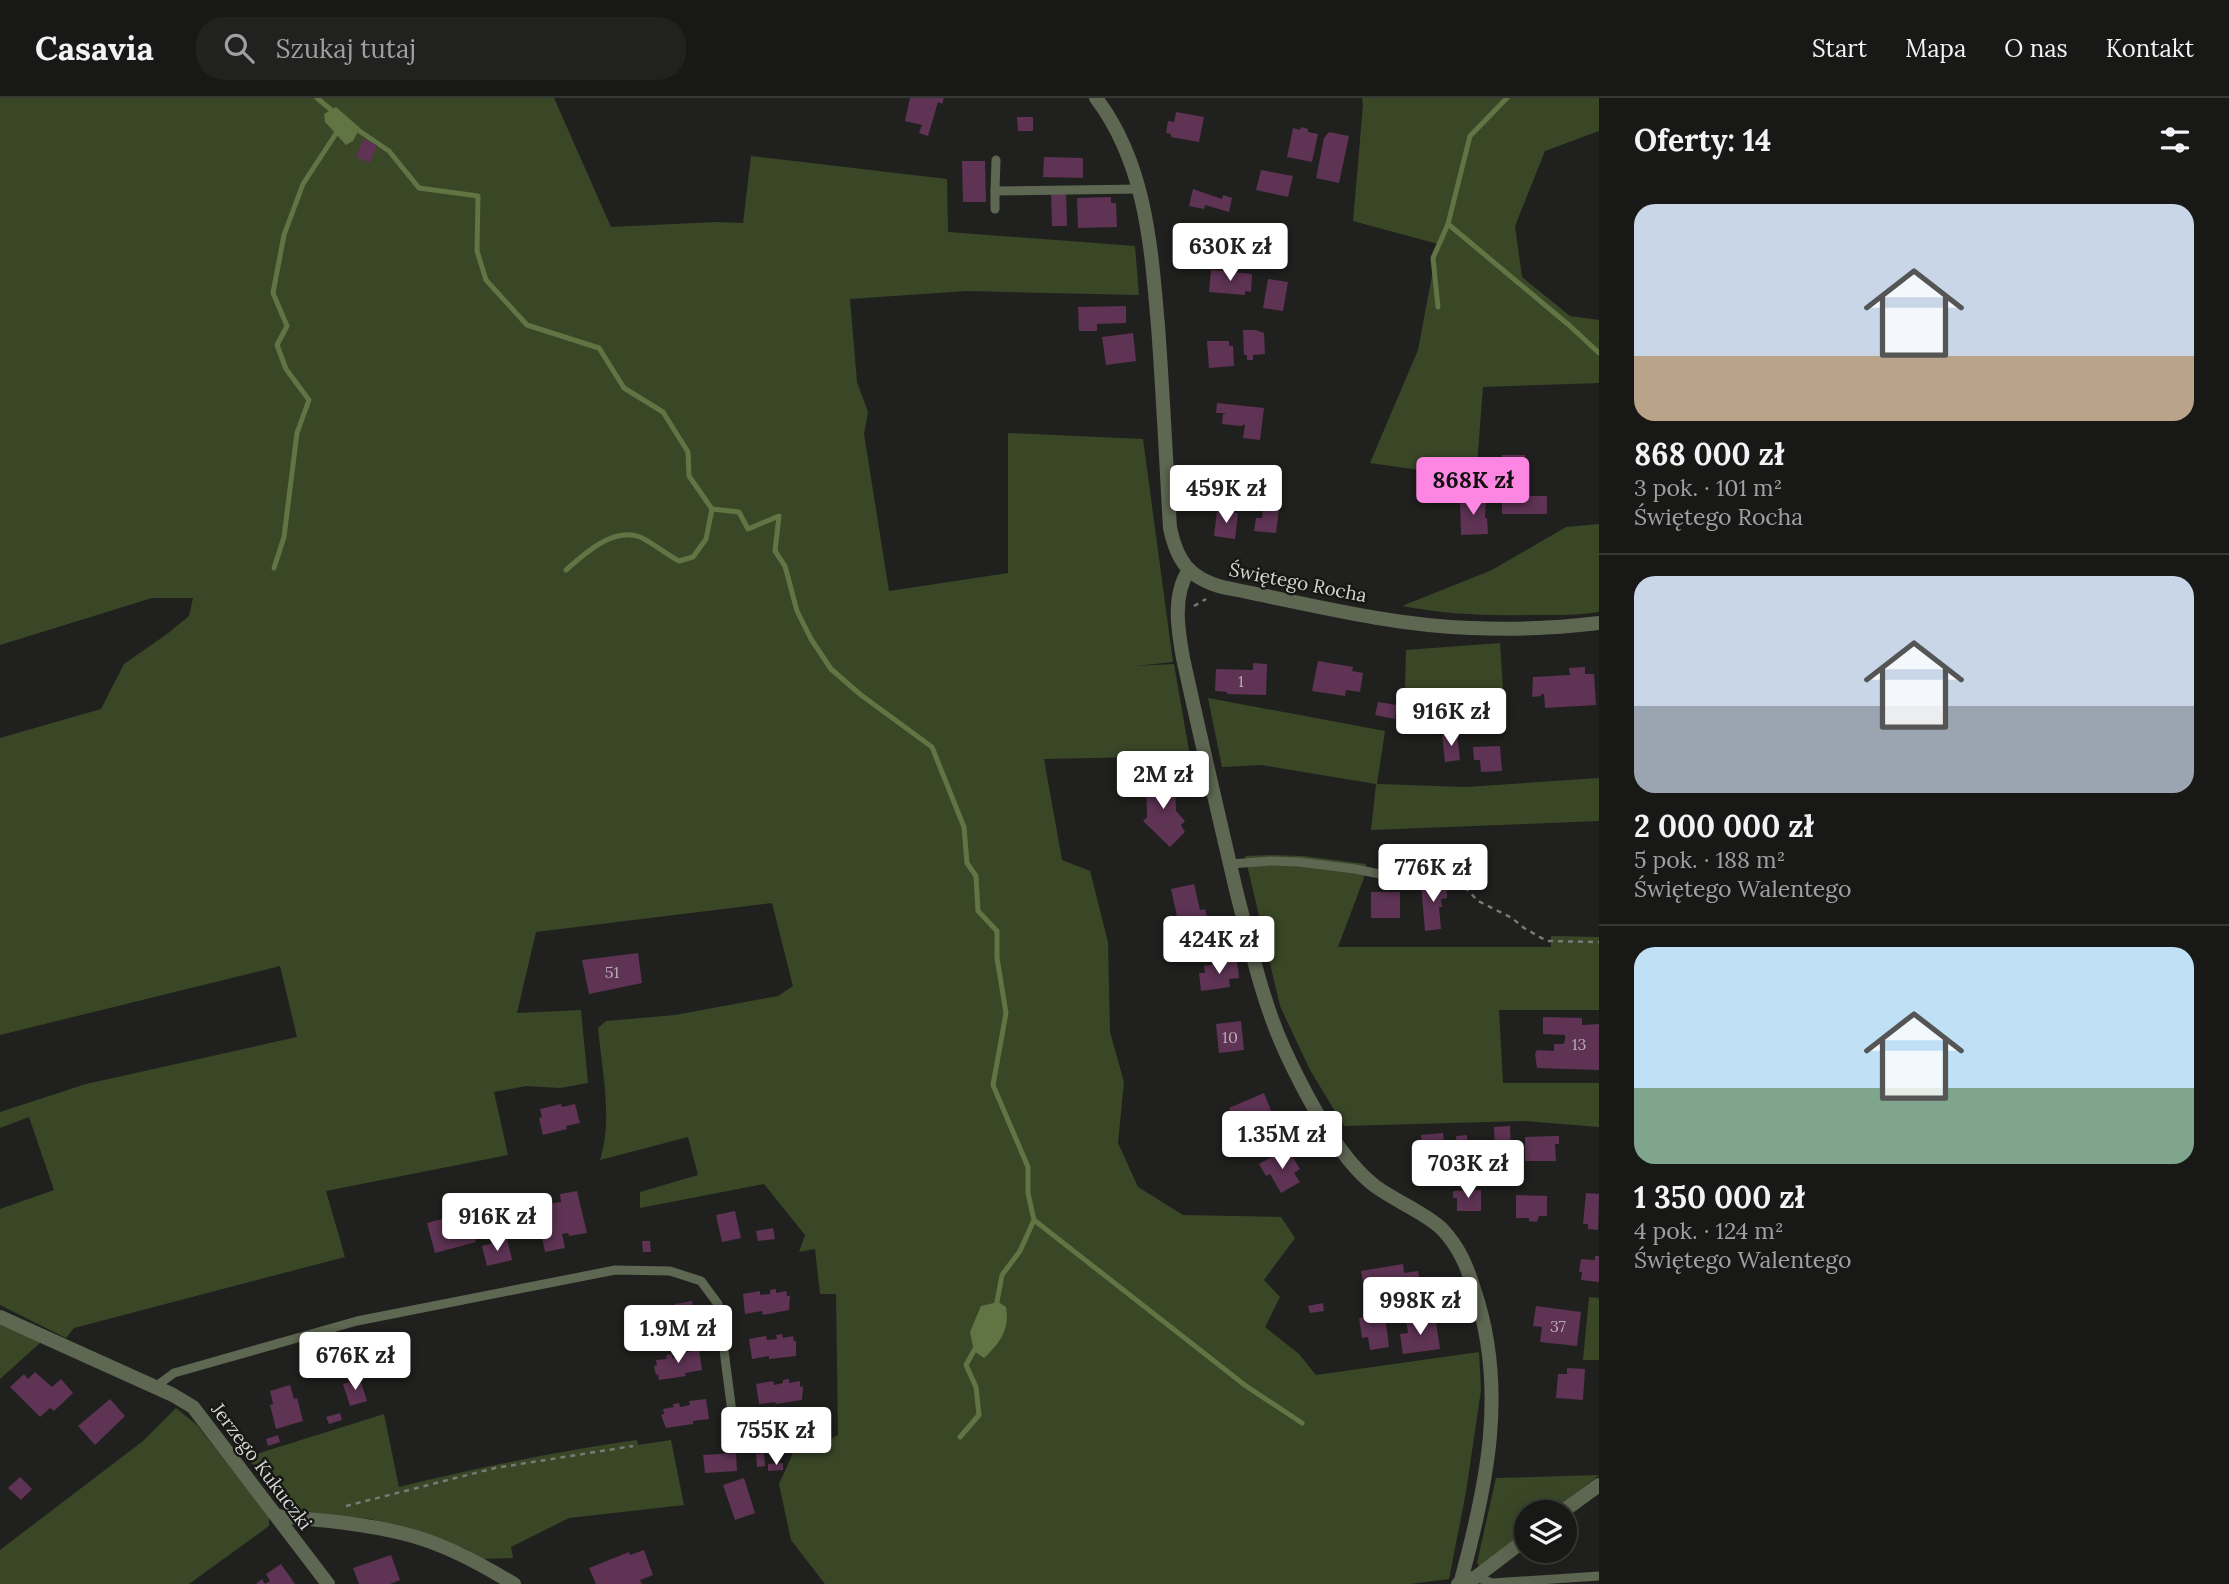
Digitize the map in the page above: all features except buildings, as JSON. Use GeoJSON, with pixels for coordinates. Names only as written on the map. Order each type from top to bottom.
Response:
{"type":"FeatureCollection","features":[{"type":"Feature","properties":{"kind":"street"},"geometry":{"type":"LineString","coordinates":[[1096,98],[1130,158],[1140,190],[1148,232],[1155,296],[1170,528],[1178,555],[1189,570],[1181,582],[1179,595],[1180,643],[1220,827],[1270,1014],[1284,1050],[1312,1105],[1333,1138],[1374,1185],[1439,1226],[1458,1247],[1479,1302],[1489,1344],[1493,1397],[1486,1470],[1472,1540],[1459,1584]]}},
{"type":"Feature","properties":{"kind":"street","name":"Świętego Rocha"},"geometry":{"type":"LineString","coordinates":[[1189,570],[1208,583],[1222,587],[1419,623],[1509,629],[1599,624]]}},
{"type":"Feature","properties":{"kind":"street","name":"Jerzego Kukuczki"},"geometry":{"type":"LineString","coordinates":[[0,1317],[193,1407],[328,1584]]}},
{"type":"Feature","properties":{"kind":"street"},"geometry":{"type":"LineString","coordinates":[[1577,1501],[1599,1485]]}},
{"type":"Feature","properties":{"kind":"street"},"geometry":{"type":"LineString","coordinates":[[277,1516],[402,1533],[456,1553],[514,1584]]}},
{"type":"Feature","properties":{"kind":"street"},"geometry":{"type":"LineString","coordinates":[[1459,1584],[1476,1577],[1514,1548]]}},
{"type":"Feature","properties":{"kind":"lane"},"geometry":{"type":"LineString","coordinates":[[995,209],[996,160]]}},
{"type":"Feature","properties":{"kind":"lane"},"geometry":{"type":"LineString","coordinates":[[995,191],[1140,190]]}},
{"type":"Feature","properties":{"kind":"lane"},"geometry":{"type":"LineString","coordinates":[[1230,864],[1299,862],[1410,880],[1445,877]]}},
{"type":"Feature","properties":{"kind":"lane"},"geometry":{"type":"LineString","coordinates":[[155,1387],[174,1373],[357,1321],[615,1270],[670,1270],[701,1281],[718,1304],[733,1420]]}},
{"type":"Feature","properties":{"kind":"lane"},"geometry":{"type":"LineString","coordinates":[[1476,1577],[1492,1583],[1599,1576]]}},
{"type":"Feature","properties":{"kind":"path"},"geometry":{"type":"LineString","coordinates":[[1191,611],[1195,605],[1210,598]]}},
{"type":"Feature","properties":{"kind":"path"},"geometry":{"type":"LineString","coordinates":[[1445,877],[1454,878],[1464,884],[1478,901],[1512,918],[1539,938],[1548,941],[1599,942]]}},
{"type":"Feature","properties":{"kind":"path"},"geometry":{"type":"LineString","coordinates":[[327,1521],[343,1507],[495,1468],[633,1446]]}},
{"type":"Feature","properties":{"kind":"shaded area"},"geometry":{"type":"Polygon","coordinates":[[[0,98],[554,98],[611,227],[743,223],[751,156],[947,179],[948,232],[1135,246],[1139,295],[967,291],[850,299],[857,382],[868,412],[864,434],[889,591],[1008,573],[1008,433],[1143,439],[1173,662],[1136,666],[1174,664],[1190,756],[1044,759],[1062,860],[1090,871],[1108,942],[1110,1032],[1124,1082],[1118,1143],[1138,1187],[1183,1215],[1281,1217],[1295,1238],[1264,1280],[1280,1297],[1265,1327],[1299,1354],[1316,1375],[1479,1352],[1481,1390],[1466,1492],[1449,1579],[1410,1584],[825,1584],[791,1540],[779,1484],[797,1444],[829,1440],[838,1435],[836,1294],[820,1294],[815,1249],[799,1252],[805,1235],[764,1184],[640,1208],[640,1192],[698,1175],[688,1137],[600,1160],[606,1112],[598,1028],[606,1021],[675,1015],[778,996],[793,986],[772,903],[536,932],[517,1013],[581,1010],[588,1083],[560,1088],[526,1086],[494,1092],[508,1155],[326,1191],[345,1257],[74,1328],[66,1338],[0,1305],[0,1209],[54,1190],[29,1117],[0,1128],[0,1112],[86,1084],[297,1037],[280,966],[0,1035],[0,738],[101,709],[124,664],[189,616],[193,598],[152,598],[0,645],[0,98]]]}},
{"type":"Feature","properties":{"kind":"shaded area"},"geometry":{"type":"Polygon","coordinates":[[[1362,98],[1599,98],[1599,131],[1545,151],[1515,226],[1522,277],[1570,316],[1599,320],[1599,383],[1483,387],[1476,478],[1370,463],[1418,350],[1438,244],[1353,221],[1362,98]]]}},
{"type":"Feature","properties":{"kind":"shaded area"},"geometry":{"type":"Polygon","coordinates":[[[336,107],[360,128],[353,141],[346,145],[325,122],[324,114],[336,107]]]}},
{"type":"Feature","properties":{"kind":"shaded area"},"geometry":{"type":"Polygon","coordinates":[[[1599,524],[1599,612],[1480,615],[1402,606],[1492,570],[1566,527],[1599,524]]]}},
{"type":"Feature","properties":{"kind":"shaded area"},"geometry":{"type":"Polygon","coordinates":[[[1500,643],[1505,721],[1404,728],[1406,650],[1500,643]]]}},
{"type":"Feature","properties":{"kind":"shaded area"},"geometry":{"type":"Polygon","coordinates":[[[1208,698],[1385,731],[1377,784],[1466,787],[1599,778],[1599,821],[1371,830],[1376,784],[1261,765],[1222,767],[1208,698]]]}},
{"type":"Feature","properties":{"kind":"shaded area"},"geometry":{"type":"Polygon","coordinates":[[[1275,855],[1366,864],[1364,878],[1338,947],[1551,947],[1551,936],[1599,937],[1599,1010],[1499,1010],[1503,1083],[1599,1083],[1599,1127],[1523,1121],[1344,1126],[1310,1070],[1280,1006],[1245,856],[1275,855]]]}},
{"type":"Feature","properties":{"kind":"shaded area"},"geometry":{"type":"Polygon","coordinates":[[[1589,1297],[1599,1298],[1599,1360],[1583,1360],[1589,1297]]]}},
{"type":"Feature","properties":{"kind":"shaded area"},"geometry":{"type":"Polygon","coordinates":[[[998,1302],[1006,1307],[1007,1322],[999,1341],[984,1358],[974,1351],[970,1332],[981,1306],[998,1302]]]}},
{"type":"Feature","properties":{"kind":"shaded area"},"geometry":{"type":"Polygon","coordinates":[[[0,1325],[41,1342],[0,1379],[0,1325]]]}},
{"type":"Feature","properties":{"kind":"shaded area"},"geometry":{"type":"Polygon","coordinates":[[[176,1408],[197,1425],[269,1517],[269,1526],[189,1584],[0,1584],[0,1550],[143,1441],[176,1408]]]}},
{"type":"Feature","properties":{"kind":"shaded area"},"geometry":{"type":"Polygon","coordinates":[[[384,1414],[399,1487],[577,1449],[637,1440],[638,1445],[671,1440],[684,1505],[569,1518],[511,1547],[513,1558],[482,1559],[464,1548],[371,1519],[297,1511],[280,1498],[247,1457],[384,1414]]]}},
{"type":"Feature","properties":{"kind":"shaded area"},"geometry":{"type":"Polygon","coordinates":[[[1599,1475],[1568,1500],[1514,1500],[1514,1541],[1480,1567],[1477,1563],[1496,1478],[1599,1475]]]}},
{"type":"Feature","properties":{"kind":"waterway"},"geometry":{"type":"LineString","coordinates":[[317,98],[336,114]]}},
{"type":"Feature","properties":{"kind":"waterway"},"geometry":{"type":"LineString","coordinates":[[1438,307],[1433,258],[1448,224],[1470,136],[1507,98]]}},
{"type":"Feature","properties":{"kind":"waterway"},"geometry":{"type":"LineString","coordinates":[[355,128],[389,151],[419,188],[478,196],[477,251],[486,280],[527,325],[599,348],[624,388],[663,412],[688,452],[689,476],[712,509],[739,512],[748,529],[779,516],[775,551],[785,566],[797,611],[811,639],[831,669],[861,695],[932,747],[964,827],[967,863],[976,876],[978,911],[997,931],[997,958],[1006,1013],[993,1085],[1028,1167],[1028,1193],[1034,1220],[1020,1251],[1002,1275],[996,1307]]}},
{"type":"Feature","properties":{"kind":"waterway"},"geometry":{"type":"LineString","coordinates":[[274,568],[284,537],[297,433],[309,400],[286,369],[277,345],[287,326],[273,293],[284,235],[303,184],[339,129]]}},
{"type":"Feature","properties":{"kind":"waterway"},"geometry":{"type":"LineString","coordinates":[[1448,224],[1599,353]]}},
{"type":"Feature","properties":{"kind":"waterway"},"geometry":{"type":"LineString","coordinates":[[566,570],[600,544],[620,536],[640,537],[679,561],[693,557],[706,539],[712,509]]}},
{"type":"Feature","properties":{"kind":"waterway"},"geometry":{"type":"LineString","coordinates":[[1034,1220],[1246,1386],[1302,1423]]}},
{"type":"Feature","properties":{"kind":"waterway"},"geometry":{"type":"LineString","coordinates":[[960,1437],[979,1415],[976,1387],[966,1365],[976,1347]]}}]}
